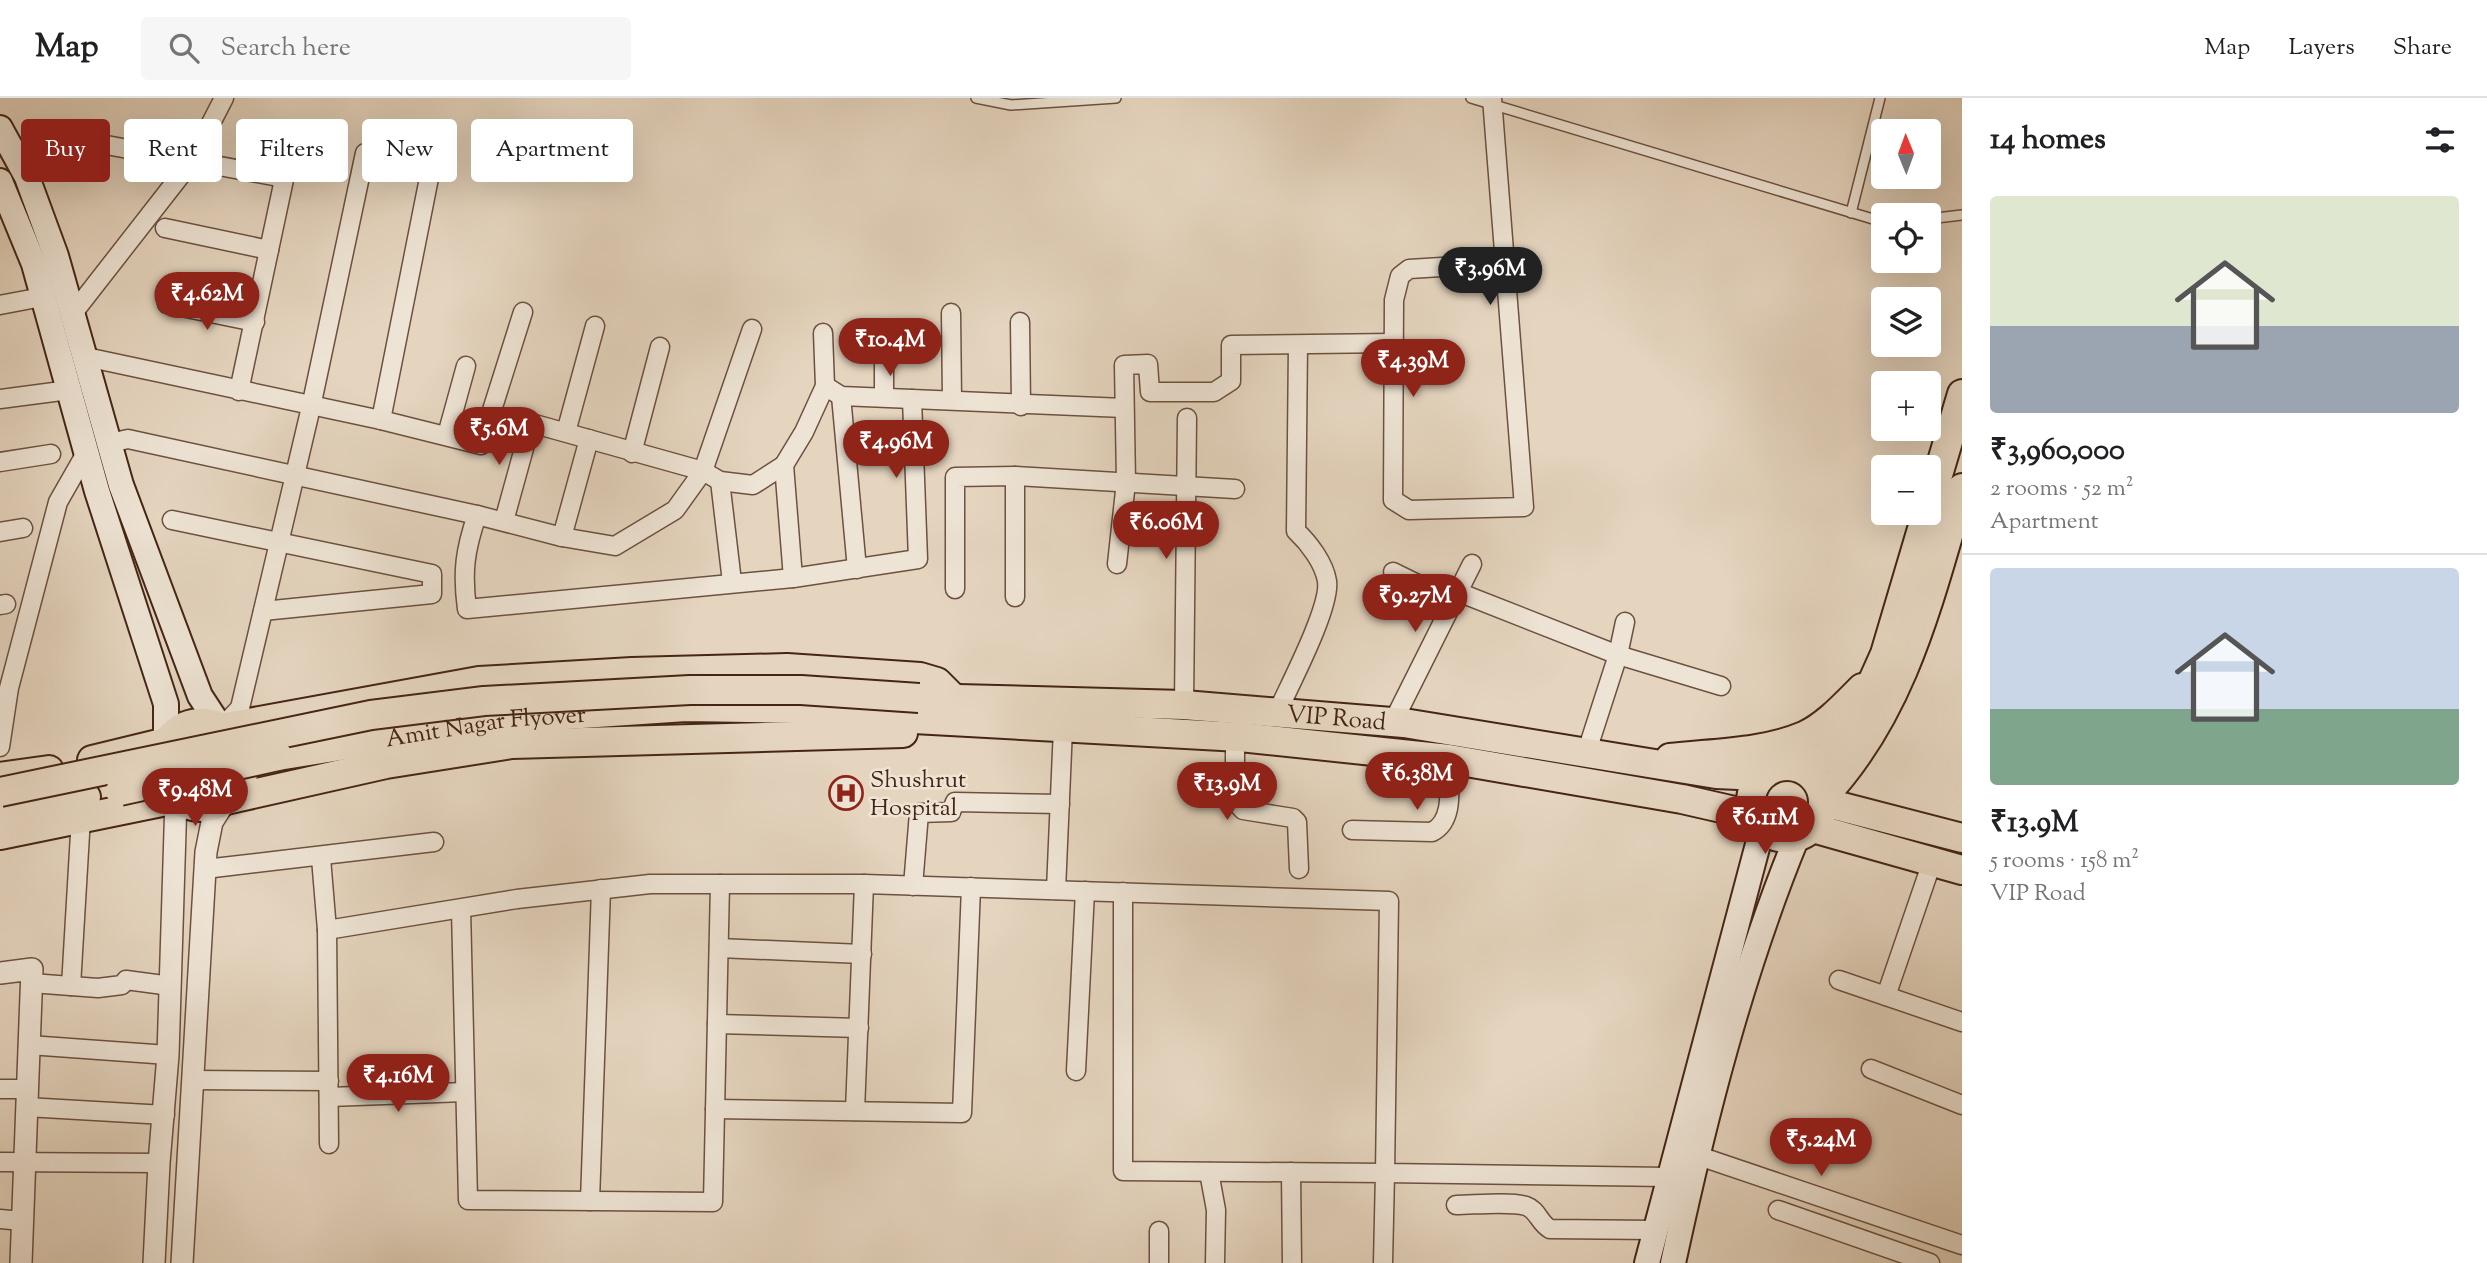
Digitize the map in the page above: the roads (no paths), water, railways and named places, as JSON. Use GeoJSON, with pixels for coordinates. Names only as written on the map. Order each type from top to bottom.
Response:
{"type":"FeatureCollection","features":[{"type":"Feature","properties":{"kind":"main road"},"geometry":{"type":"LineString","coordinates":[[0,128],[27,177],[74,312],[121,485],[200,696],[221,728],[239,745],[243,757],[241,781],[226,800]]}},
{"type":"Feature","properties":{"kind":"main road"},"geometry":{"type":"LineString","coordinates":[[2,187],[34,264],[86,453],[166,705],[166,742],[159,766],[162,779],[176,799]]}},
{"type":"Feature","properties":{"kind":"main road"},"geometry":{"type":"LineString","coordinates":[[1823,799],[1845,774],[1868,718],[1876,676],[1908,585],[1962,394]]}},
{"type":"Feature","properties":{"kind":"main road"},"geometry":{"type":"LineString","coordinates":[[1647,1263],[1757,822],[1751,794],[1761,776],[1781,766],[1823,758],[1868,718],[1900,684],[1962,488]]}},
{"type":"Feature","properties":{"kind":"main road"},"geometry":{"type":"LineString","coordinates":[[0,777],[50,770],[166,742],[174,733],[197,723],[221,728],[479,681],[632,672],[787,668],[920,677],[937,682],[954,699]]}},
{"type":"Feature","properties":{"kind":"main road"},"geometry":{"type":"LineString","coordinates":[[1636,762],[1760,747],[1804,736],[1832,717],[1876,676]]}},
{"type":"Feature","properties":{"kind":"main road","name":"Amit Nagar Flyover"},"geometry":{"type":"LineString","coordinates":[[0,792],[372,715],[495,700],[704,690],[802,690],[917,708],[978,722],[1063,728]]}},
{"type":"Feature","properties":{"kind":"main road","name":"VIP Road"},"geometry":{"type":"LineString","coordinates":[[954,699],[1184,705],[1393,722],[1716,774],[1761,776]]}},
{"type":"Feature","properties":{"kind":"main road","name":"Amit Nagar Flyover"},"geometry":{"type":"LineString","coordinates":[[0,813],[278,757],[506,719],[686,707],[917,708],[954,699]]}},
{"type":"Feature","properties":{"kind":"main road"},"geometry":{"type":"LineString","coordinates":[[0,835],[176,799],[201,807],[386,764],[512,744],[947,732],[978,722]]}},
{"type":"Feature","properties":{"kind":"main road","name":"VIP Road"},"geometry":{"type":"LineString","coordinates":[[1063,728],[1236,736],[1449,759],[1682,799],[1757,822]]}},
{"type":"Feature","properties":{"kind":"main road"},"geometry":{"type":"LineString","coordinates":[[1675,1262],[1696,1155],[1765,914],[1805,833],[1820,819],[1823,799],[1813,776],[1792,766]]}},
{"type":"Feature","properties":{"kind":"main road"},"geometry":{"type":"LineString","coordinates":[[1823,799],[1962,838]]}},
{"type":"Feature","properties":{"kind":"main road"},"geometry":{"type":"LineString","coordinates":[[1757,822],[1775,837],[1805,833],[1962,870]]}},
{"type":"Feature","properties":{"kind":"street"},"geometry":{"type":"LineString","coordinates":[[213,119],[224,98]]}},
{"type":"Feature","properties":{"kind":"street"},"geometry":{"type":"LineString","coordinates":[[1492,101],[1506,263],[1524,507],[1409,510],[1393,500],[1394,300],[1400,276],[1409,269],[1506,263]]}},
{"type":"Feature","properties":{"kind":"street"},"geometry":{"type":"LineString","coordinates":[[221,728],[240,708],[311,407],[362,167]]}},
{"type":"Feature","properties":{"kind":"street"},"geometry":{"type":"LineString","coordinates":[[74,312],[175,182]]}},
{"type":"Feature","properties":{"kind":"street"},"geometry":{"type":"LineString","coordinates":[[239,391],[283,182]]}},
{"type":"Feature","properties":{"kind":"street"},"geometry":{"type":"LineString","coordinates":[[381,420],[428,182]]}},
{"type":"Feature","properties":{"kind":"street"},"geometry":{"type":"LineString","coordinates":[[165,228],[269,250]]}},
{"type":"Feature","properties":{"kind":"street"},"geometry":{"type":"LineString","coordinates":[[0,305],[42,297]]}},
{"type":"Feature","properties":{"kind":"street"},"geometry":{"type":"LineString","coordinates":[[167,304],[255,322]]}},
{"type":"Feature","properties":{"kind":"street"},"geometry":{"type":"LineString","coordinates":[[86,357],[381,420],[481,445],[523,312]]}},
{"type":"Feature","properties":{"kind":"street"},"geometry":{"type":"LineString","coordinates":[[951,313],[952,400]]}},
{"type":"Feature","properties":{"kind":"street"},"geometry":{"type":"LineString","coordinates":[[1020,322],[1021,406]]}},
{"type":"Feature","properties":{"kind":"street"},"geometry":{"type":"LineString","coordinates":[[566,432],[595,326]]}},
{"type":"Feature","properties":{"kind":"street"},"geometry":{"type":"LineString","coordinates":[[110,443],[128,439],[504,521],[562,537],[615,546],[675,510],[703,471],[752,329]]}},
{"type":"Feature","properties":{"kind":"street"},"geometry":{"type":"LineString","coordinates":[[489,417],[531,423],[566,432],[632,453],[703,471],[720,481],[753,485],[783,465],[804,432],[825,386],[824,333]]}},
{"type":"Feature","properties":{"kind":"street"},"geometry":{"type":"LineString","coordinates":[[884,333],[884,397]]}},
{"type":"Feature","properties":{"kind":"street"},"geometry":{"type":"LineString","coordinates":[[1117,564],[1126,482],[1124,365],[1148,364],[1150,392],[1214,393],[1231,381],[1231,345],[1394,342]]}},
{"type":"Feature","properties":{"kind":"street"},"geometry":{"type":"LineString","coordinates":[[1277,713],[1321,613],[1328,582],[1308,542],[1296,531],[1298,345]]}},
{"type":"Feature","properties":{"kind":"street"},"geometry":{"type":"LineString","coordinates":[[632,453],[660,347]]}},
{"type":"Feature","properties":{"kind":"street"},"geometry":{"type":"LineString","coordinates":[[447,435],[466,366]]}},
{"type":"Feature","properties":{"kind":"street"},"geometry":{"type":"LineString","coordinates":[[825,386],[841,396],[952,400],[1021,406],[1124,408]]}},
{"type":"Feature","properties":{"kind":"street"},"geometry":{"type":"LineString","coordinates":[[0,399],[69,390]]}},
{"type":"Feature","properties":{"kind":"street"},"geometry":{"type":"LineString","coordinates":[[841,396],[857,569]]}},
{"type":"Feature","properties":{"kind":"street"},"geometry":{"type":"LineString","coordinates":[[477,515],[468,543],[463,576],[467,609],[793,578],[918,559],[912,399]]}},
{"type":"Feature","properties":{"kind":"street"},"geometry":{"type":"LineString","coordinates":[[1184,705],[1187,418]]}},
{"type":"Feature","properties":{"kind":"street"},"geometry":{"type":"LineString","coordinates":[[504,521],[531,423]]}},
{"type":"Feature","properties":{"kind":"street"},"geometry":{"type":"LineString","coordinates":[[562,537],[589,439]]}},
{"type":"Feature","properties":{"kind":"street"},"geometry":{"type":"LineString","coordinates":[[0,747],[9,688],[58,502],[86,453]]}},
{"type":"Feature","properties":{"kind":"street"},"geometry":{"type":"LineString","coordinates":[[0,462],[51,454]]}},
{"type":"Feature","properties":{"kind":"street"},"geometry":{"type":"LineString","coordinates":[[783,465],[793,578]]}},
{"type":"Feature","properties":{"kind":"street"},"geometry":{"type":"LineString","coordinates":[[1015,597],[1016,476]]}},
{"type":"Feature","properties":{"kind":"street"},"geometry":{"type":"LineString","coordinates":[[955,589],[955,477],[1016,476],[1235,489]]}},
{"type":"Feature","properties":{"kind":"street"},"geometry":{"type":"LineString","coordinates":[[720,481],[732,582]]}},
{"type":"Feature","properties":{"kind":"street"},"geometry":{"type":"LineString","coordinates":[[172,520],[432,574],[432,594],[263,611]]}},
{"type":"Feature","properties":{"kind":"street"},"geometry":{"type":"LineString","coordinates":[[0,532],[23,528]]}},
{"type":"Feature","properties":{"kind":"street"},"geometry":{"type":"LineString","coordinates":[[1393,722],[1472,564]]}},
{"type":"Feature","properties":{"kind":"street"},"geometry":{"type":"LineString","coordinates":[[1392,572],[1618,655],[1721,685]]}},
{"type":"Feature","properties":{"kind":"street"},"geometry":{"type":"LineString","coordinates":[[1586,754],[1618,655],[1625,622]]}},
{"type":"Feature","properties":{"kind":"street"},"geometry":{"type":"LineString","coordinates":[[1056,890],[1063,728]]}},
{"type":"Feature","properties":{"kind":"street"},"geometry":{"type":"LineString","coordinates":[[1236,736],[1235,801],[1243,810],[1254,814],[1293,818],[1297,822],[1299,869]]}},
{"type":"Feature","properties":{"kind":"street"},"geometry":{"type":"LineString","coordinates":[[1352,830],[1432,832],[1441,828],[1447,819],[1449,759]]}},
{"type":"Feature","properties":{"kind":"street"},"geometry":{"type":"LineString","coordinates":[[154,1263],[168,1055],[176,799]]}},
{"type":"Feature","properties":{"kind":"street"},"geometry":{"type":"LineString","coordinates":[[182,1263],[205,869],[212,822],[226,800]]}},
{"type":"Feature","properties":{"kind":"street"},"geometry":{"type":"LineString","coordinates":[[913,886],[919,813],[951,812],[955,802],[1060,804]]}},
{"type":"Feature","properties":{"kind":"street"},"geometry":{"type":"LineString","coordinates":[[71,986],[81,817]]}},
{"type":"Feature","properties":{"kind":"street"},"geometry":{"type":"LineString","coordinates":[[205,869],[321,858],[434,842]]}},
{"type":"Feature","properties":{"kind":"street"},"geometry":{"type":"LineString","coordinates":[[321,858],[327,930],[329,1144]]}},
{"type":"Feature","properties":{"kind":"street"},"geometry":{"type":"LineString","coordinates":[[1886,996],[1932,862]]}},
{"type":"Feature","properties":{"kind":"street"},"geometry":{"type":"LineString","coordinates":[[327,930],[650,884],[864,884],[1389,901],[1382,1263]]}},
{"type":"Feature","properties":{"kind":"street"},"geometry":{"type":"LineString","coordinates":[[461,909],[468,1200],[713,1202],[720,884]]}},
{"type":"Feature","properties":{"kind":"street"},"geometry":{"type":"LineString","coordinates":[[855,1111],[864,884]]}},
{"type":"Feature","properties":{"kind":"street"},"geometry":{"type":"LineString","coordinates":[[715,1108],[962,1113],[971,887]]}},
{"type":"Feature","properties":{"kind":"street"},"geometry":{"type":"LineString","coordinates":[[590,1201],[601,889]]}},
{"type":"Feature","properties":{"kind":"street"},"geometry":{"type":"LineString","coordinates":[[1076,1071],[1085,891]]}},
{"type":"Feature","properties":{"kind":"street"},"geometry":{"type":"LineString","coordinates":[[1123,892],[1123,1171],[1668,1177]]}},
{"type":"Feature","properties":{"kind":"street"},"geometry":{"type":"LineString","coordinates":[[719,948],[862,954]]}},
{"type":"Feature","properties":{"kind":"street"},"geometry":{"type":"LineString","coordinates":[[0,973],[32,969],[20,1263]]}},
{"type":"Feature","properties":{"kind":"street"},"geometry":{"type":"LineString","coordinates":[[31,983],[110,987],[122,985],[126,980],[171,986]]}},
{"type":"Feature","properties":{"kind":"street"},"geometry":{"type":"LineString","coordinates":[[1839,980],[1962,1022]]}},
{"type":"Feature","properties":{"kind":"street"},"geometry":{"type":"LineString","coordinates":[[717,1024],[859,1028]]}},
{"type":"Feature","properties":{"kind":"street"},"geometry":{"type":"LineString","coordinates":[[29,1045],[168,1055]]}},
{"type":"Feature","properties":{"kind":"street"},"geometry":{"type":"LineString","coordinates":[[1871,1069],[1962,1105]]}},
{"type":"Feature","properties":{"kind":"street"},"geometry":{"type":"LineString","coordinates":[[193,1080],[329,1089],[465,1092]]}},
{"type":"Feature","properties":{"kind":"street"},"geometry":{"type":"LineString","coordinates":[[0,1089],[27,1098],[165,1115]]}},
{"type":"Feature","properties":{"kind":"street"},"geometry":{"type":"LineString","coordinates":[[1696,1155],[1962,1245]]}},
{"type":"Feature","properties":{"kind":"street"},"geometry":{"type":"LineString","coordinates":[[0,1162],[159,1163]]}},
{"type":"Feature","properties":{"kind":"street"},"geometry":{"type":"LineString","coordinates":[[1209,1172],[1216,1210],[1215,1263]]}},
{"type":"Feature","properties":{"kind":"street"},"geometry":{"type":"LineString","coordinates":[[1291,1172],[1292,1263]]}},
{"type":"Feature","properties":{"kind":"street"},"geometry":{"type":"LineString","coordinates":[[1456,1205],[1525,1205],[1536,1212],[1542,1225],[1550,1229],[1655,1230]]}},
{"type":"Feature","properties":{"kind":"street"},"geometry":{"type":"LineString","coordinates":[[1778,1210],[1930,1263]]}},
{"type":"Feature","properties":{"kind":"street"},"geometry":{"type":"LineString","coordinates":[[0,1219],[22,1220]]}},
{"type":"Feature","properties":{"kind":"street"},"geometry":{"type":"LineString","coordinates":[[1159,1231],[1160,1263]]}},
{"type":"Feature","properties":{"kind":"lane"},"geometry":{"type":"LineString","coordinates":[[976,98],[1010,105],[1116,98]]}},
{"type":"Feature","properties":{"kind":"lane"},"geometry":{"type":"LineString","coordinates":[[1471,98],[1492,101],[1871,219]]}},
{"type":"Feature","properties":{"kind":"lane"},"geometry":{"type":"LineString","coordinates":[[1851,213],[1880,98]]}},
{"type":"Feature","properties":{"kind":"lane"},"geometry":{"type":"LineString","coordinates":[[1941,217],[1962,215]]}},
{"type":"Feature","properties":{"kind":"place","name":"Shushrut Hospital"},"geometry":{"type":"Point","coordinates":[846,793]}}]}
